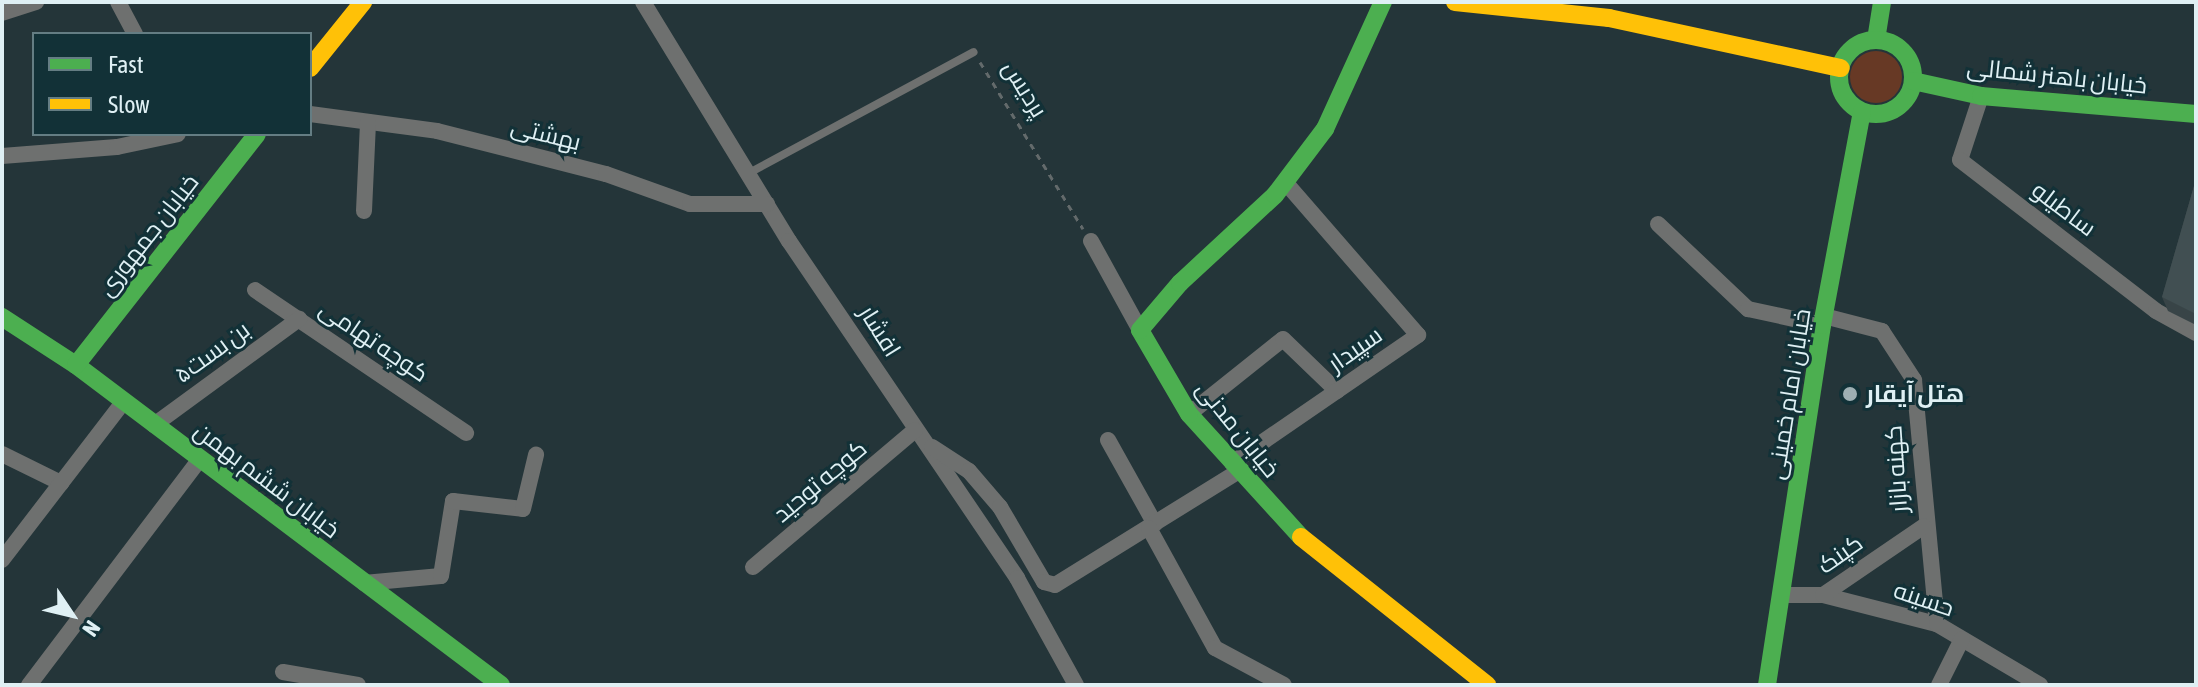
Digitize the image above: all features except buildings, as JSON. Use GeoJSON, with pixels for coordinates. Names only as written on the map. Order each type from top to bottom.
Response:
{"type":"FeatureCollection","features":[{"type":"Feature","properties":{"kind":"street"},"geometry":{"type":"LineString","coordinates":[[2,13],[36,2]]}},
{"type":"Feature","properties":{"kind":"street"},"geometry":{"type":"LineString","coordinates":[[118,2],[134,32]]}},
{"type":"Feature","properties":{"kind":"street"},"geometry":{"type":"LineString","coordinates":[[312,66],[363,2]]}},
{"type":"Feature","properties":{"kind":"street","name":"افشار"},"geometry":{"type":"LineString","coordinates":[[643,2],[767,204],[919,436],[1017,578],[1076,685]]}},
{"type":"Feature","properties":{"kind":"street"},"geometry":{"type":"LineString","coordinates":[[1091,241],[1140,330],[1180,283],[1285,182],[1325,129],[1383,2]]}},
{"type":"Feature","properties":{"kind":"street"},"geometry":{"type":"LineString","coordinates":[[1455,2],[1609,18],[1841,68]]}},
{"type":"Feature","properties":{"kind":"street"},"geometry":{"type":"LineString","coordinates":[[1876,40],[1882,2]]}},
{"type":"Feature","properties":{"kind":"street"},"geometry":{"type":"LineString","coordinates":[[1876,40],[1888,42],[1908,57],[1913,81],[1909,94],[1889,112],[1862,112],[1841,89],[1841,68],[1850,51],[1876,40]]}},
{"type":"Feature","properties":{"kind":"street","name":"خیابان باهنر شمالی"},"geometry":{"type":"LineString","coordinates":[[1913,81],[1981,96],[2196,114]]}},
{"type":"Feature","properties":{"kind":"street","name":"ساطیلو"},"geometry":{"type":"LineString","coordinates":[[1981,96],[1960,160],[2156,311],[2196,333]]}},
{"type":"Feature","properties":{"kind":"street","name":"خیابان امام خمینی"},"geometry":{"type":"LineString","coordinates":[[1767,685],[1823,321],[1862,112]]}},
{"type":"Feature","properties":{"kind":"street","name":"بهشتی"},"geometry":{"type":"LineString","coordinates":[[312,114],[437,131],[606,174],[690,204],[767,204]]}},
{"type":"Feature","properties":{"kind":"street"},"geometry":{"type":"LineString","coordinates":[[364,211],[368,122]]}},
{"type":"Feature","properties":{"kind":"street"},"geometry":{"type":"LineString","coordinates":[[2,156],[117,147],[169,136]]}},
{"type":"Feature","properties":{"kind":"street","name":"خیابان جمهوری"},"geometry":{"type":"LineString","coordinates":[[76,365],[255,136]]}},
{"type":"Feature","properties":{"kind":"street","name":"سپیدار"},"geometry":{"type":"LineString","coordinates":[[919,436],[969,471],[1000,507],[1044,582],[1055,585],[1152,526],[1418,335],[1285,182]]}},
{"type":"Feature","properties":{"kind":"street","name":"کهنه بازار"},"geometry":{"type":"LineString","coordinates":[[1658,224],[1748,309],[1882,331],[1914,380],[1924,526],[1937,624]]}},
{"type":"Feature","properties":{"kind":"street","name":"کوچه تهامی"},"geometry":{"type":"LineString","coordinates":[[255,290],[466,433]]}},
{"type":"Feature","properties":{"kind":"street","name":"خیابان ششم بهمن"},"geometry":{"type":"LineString","coordinates":[[2,317],[76,365],[501,685]]}},
{"type":"Feature","properties":{"kind":"street","name":"بن بست۵"},"geometry":{"type":"LineString","coordinates":[[154,425],[299,319]]}},
{"type":"Feature","properties":{"kind":"street","name":"خیابان مدنی"},"geometry":{"type":"LineString","coordinates":[[1140,330],[1189,414],[1284,523],[1487,685]]}},
{"type":"Feature","properties":{"kind":"street"},"geometry":{"type":"LineString","coordinates":[[1189,414],[1283,339],[1337,391]]}},
{"type":"Feature","properties":{"kind":"street"},"geometry":{"type":"LineString","coordinates":[[2,560],[124,401]]}},
{"type":"Feature","properties":{"kind":"street","name":"کوچه توحید"},"geometry":{"type":"LineString","coordinates":[[753,567],[919,436]]}},
{"type":"Feature","properties":{"kind":"street"},"geometry":{"type":"LineString","coordinates":[[1108,440],[1215,648],[1284,685]]}},
{"type":"Feature","properties":{"kind":"street"},"geometry":{"type":"LineString","coordinates":[[2,454],[61,483]]}},
{"type":"Feature","properties":{"kind":"street"},"geometry":{"type":"LineString","coordinates":[[364,583],[441,576],[453,501],[523,509],[536,455]]}},
{"type":"Feature","properties":{"kind":"street"},"geometry":{"type":"LineString","coordinates":[[29,685],[199,460]]}},
{"type":"Feature","properties":{"kind":"street","name":"کپنک"},"geometry":{"type":"LineString","coordinates":[[1823,595],[1924,526]]}},
{"type":"Feature","properties":{"kind":"street","name":"حسینه"},"geometry":{"type":"LineString","coordinates":[[1781,595],[1823,595],[1937,624],[2040,685]]}},
{"type":"Feature","properties":{"kind":"street"},"geometry":{"type":"LineString","coordinates":[[1939,685],[1962,639]]}},
{"type":"Feature","properties":{"kind":"street"},"geometry":{"type":"LineString","coordinates":[[283,672],[358,685]]}},
{"type":"Feature","properties":{"kind":"lane","name":"پردیس"},"geometry":{"type":"LineString","coordinates":[[749,173],[974,52]]}},
{"type":"Feature","properties":{"kind":"path","name":"پردیس"},"geometry":{"type":"LineString","coordinates":[[974,52],[1091,241]]}},
{"type":"Feature","properties":{"kind":"shaded area"},"geometry":{"type":"Polygon","coordinates":[[[1876,51],[1895,58],[1902,77],[1895,96],[1876,103],[1857,96],[1850,77],[1857,58],[1876,51]]]}},
{"type":"Feature","properties":{"kind":"traffic: fast"},"geometry":{"type":"LineString","coordinates":[[1301,537],[1189,414],[1140,330],[1180,283],[1275,195],[1325,129],[1383,2]]}},
{"type":"Feature","properties":{"kind":"traffic: fast"},"geometry":{"type":"LineString","coordinates":[[1876,40],[1882,2]]}},
{"type":"Feature","properties":{"kind":"traffic: fast"},"geometry":{"type":"LineString","coordinates":[[1876,40],[1890,43],[1902,51],[1910,63],[1913,77],[1910,91],[1902,103],[1890,111],[1876,114],[1862,111],[1850,103],[1842,91],[1839,77],[1842,63],[1850,51],[1862,43],[1876,40]]}},
{"type":"Feature","properties":{"kind":"traffic: fast"},"geometry":{"type":"LineString","coordinates":[[1913,81],[1981,96],[2196,114]]}},
{"type":"Feature","properties":{"kind":"traffic: fast"},"geometry":{"type":"LineString","coordinates":[[1767,685],[1822,325],[1862,112]]}},
{"type":"Feature","properties":{"kind":"traffic: fast"},"geometry":{"type":"LineString","coordinates":[[76,365],[255,136]]}},
{"type":"Feature","properties":{"kind":"traffic: fast"},"geometry":{"type":"LineString","coordinates":[[2,317],[76,365],[501,685]]}},
{"type":"Feature","properties":{"kind":"traffic: slow"},"geometry":{"type":"LineString","coordinates":[[312,66],[363,2]]}},
{"type":"Feature","properties":{"kind":"traffic: slow"},"geometry":{"type":"LineString","coordinates":[[1455,2],[1609,18],[1841,68]]}},
{"type":"Feature","properties":{"kind":"traffic: slow"},"geometry":{"type":"LineString","coordinates":[[1301,537],[1487,685]]}},
{"type":"Feature","properties":{"kind":"place","name":"هتل آیقار"},"geometry":{"type":"Point","coordinates":[1850,394]}}]}
